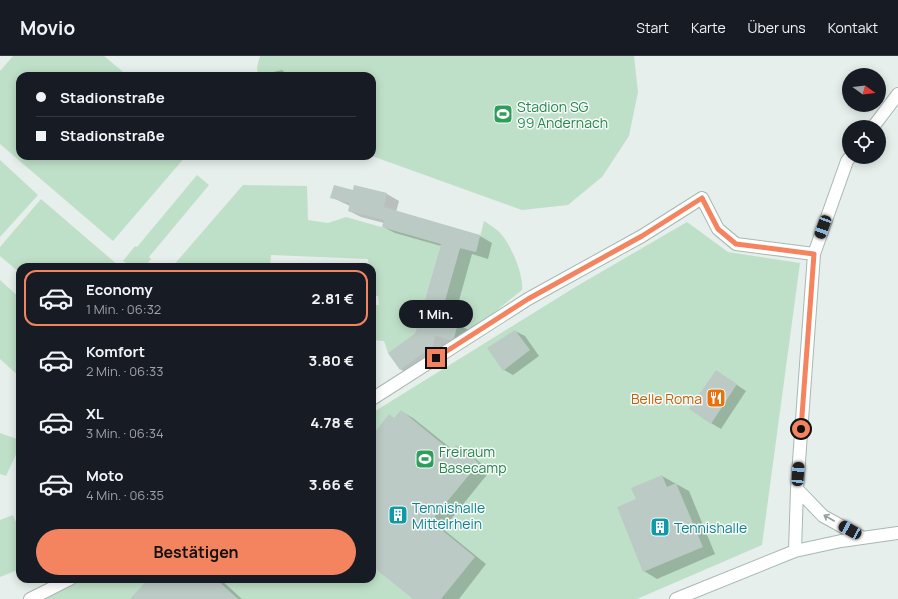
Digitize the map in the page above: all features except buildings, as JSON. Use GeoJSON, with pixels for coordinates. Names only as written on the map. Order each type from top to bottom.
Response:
{"type":"FeatureCollection","features":[{"type":"Feature","properties":{"kind":"street"},"geometry":{"type":"LineString","coordinates":[[878,120],[898,94]]}},
{"type":"Feature","properties":{"kind":"street"},"geometry":{"type":"LineString","coordinates":[[795,551],[797,489],[814,254],[847,164]]}},
{"type":"Feature","properties":{"kind":"street"},"geometry":{"type":"LineString","coordinates":[[376,396],[528,299],[642,236],[702,198],[718,229],[736,244],[814,254]]}},
{"type":"Feature","properties":{"kind":"street"},"geometry":{"type":"LineString","coordinates":[[797,489],[823,516],[863,538]]}},
{"type":"Feature","properties":{"kind":"street"},"geometry":{"type":"LineString","coordinates":[[676,599],[795,551],[898,533]]}},
{"type":"Feature","properties":{"kind":"street"},"geometry":{"type":"LineString","coordinates":[[30,599],[62,583]]}},
{"type":"Feature","properties":{"kind":"green space"},"geometry":{"type":"Polygon","coordinates":[[[13,56],[104,56],[123,72],[16,72],[16,158],[0,144],[0,71],[13,56]]]}},
{"type":"Feature","properties":{"kind":"green space","name":"Stadion SG 99 Andernach"},"geometry":{"type":"Polygon","coordinates":[[[260,56],[634,56],[638,92],[629,136],[602,177],[568,205],[522,210],[376,157],[376,72],[258,72],[257,67],[260,56]]]}},
{"type":"Feature","properties":{"kind":"green space"},"geometry":{"type":"Polygon","coordinates":[[[0,160],[38,195],[0,237],[0,160]]]}},
{"type":"Feature","properties":{"kind":"green space"},"geometry":{"type":"Polygon","coordinates":[[[19,160],[183,160],[113,241],[19,160]]]}},
{"type":"Feature","properties":{"kind":"green space"},"geometry":{"type":"Polygon","coordinates":[[[197,175],[209,185],[149,257],[151,259],[148,263],[126,263],[123,261],[135,246],[137,247],[197,175]]]}},
{"type":"Feature","properties":{"kind":"green space"},"geometry":{"type":"Polygon","coordinates":[[[243,185],[307,186],[308,220],[328,223],[346,217],[441,244],[415,333],[388,353],[384,341],[376,340],[376,305],[379,305],[378,296],[376,296],[376,263],[368,263],[368,259],[271,255],[270,263],[175,263],[243,185]]]}},
{"type":"Feature","properties":{"kind":"green space"},"geometry":{"type":"Polygon","coordinates":[[[41,199],[116,263],[16,263],[16,270],[0,256],[0,247],[41,199]]]}},
{"type":"Feature","properties":{"kind":"green space"},"geometry":{"type":"Polygon","coordinates":[[[484,221],[500,233],[506,240],[519,269],[522,290],[485,320],[453,341],[458,323],[440,318],[460,248],[476,252],[484,221]]]}},
{"type":"Feature","properties":{"kind":"green space"},"geometry":{"type":"Polygon","coordinates":[[[687,222],[728,252],[800,263],[762,545],[637,599],[39,599],[72,583],[376,583],[376,411],[577,286],[687,222]]]}},
{"type":"Feature","properties":{"kind":"green space"},"geometry":{"type":"Polygon","coordinates":[[[0,280],[16,294],[16,373],[0,359],[0,280]]]}},
{"type":"Feature","properties":{"kind":"green space"},"geometry":{"type":"Polygon","coordinates":[[[0,433],[16,439],[16,454],[6,476],[0,474],[0,433]]]}},
{"type":"Feature","properties":{"kind":"green space"},"geometry":{"type":"Polygon","coordinates":[[[13,515],[16,522],[16,571],[0,577],[0,520],[13,515]]]}},
{"type":"Feature","properties":{"kind":"place","name":"Stadion SG 99 Andernach"},"geometry":{"type":"Point","coordinates":[503,114]}},
{"type":"Feature","properties":{"kind":"place","name":"Belle Roma"},"geometry":{"type":"Point","coordinates":[716,398]}},
{"type":"Feature","properties":{"kind":"place","name":"Freiraum Basecamp"},"geometry":{"type":"Point","coordinates":[425,459]}},
{"type":"Feature","properties":{"kind":"place","name":"Tennishalle Mittelrhein"},"geometry":{"type":"Point","coordinates":[398,515]}},
{"type":"Feature","properties":{"kind":"place","name":"Tennishalle"},"geometry":{"type":"Point","coordinates":[660,527]}},
{"type":"Feature","properties":{"kind":"route"},"geometry":{"type":"LineString","coordinates":[[436,358],[528,299],[642,236],[702,198],[718,229],[728,239],[736,244],[814,254],[801,429]]}}]}
